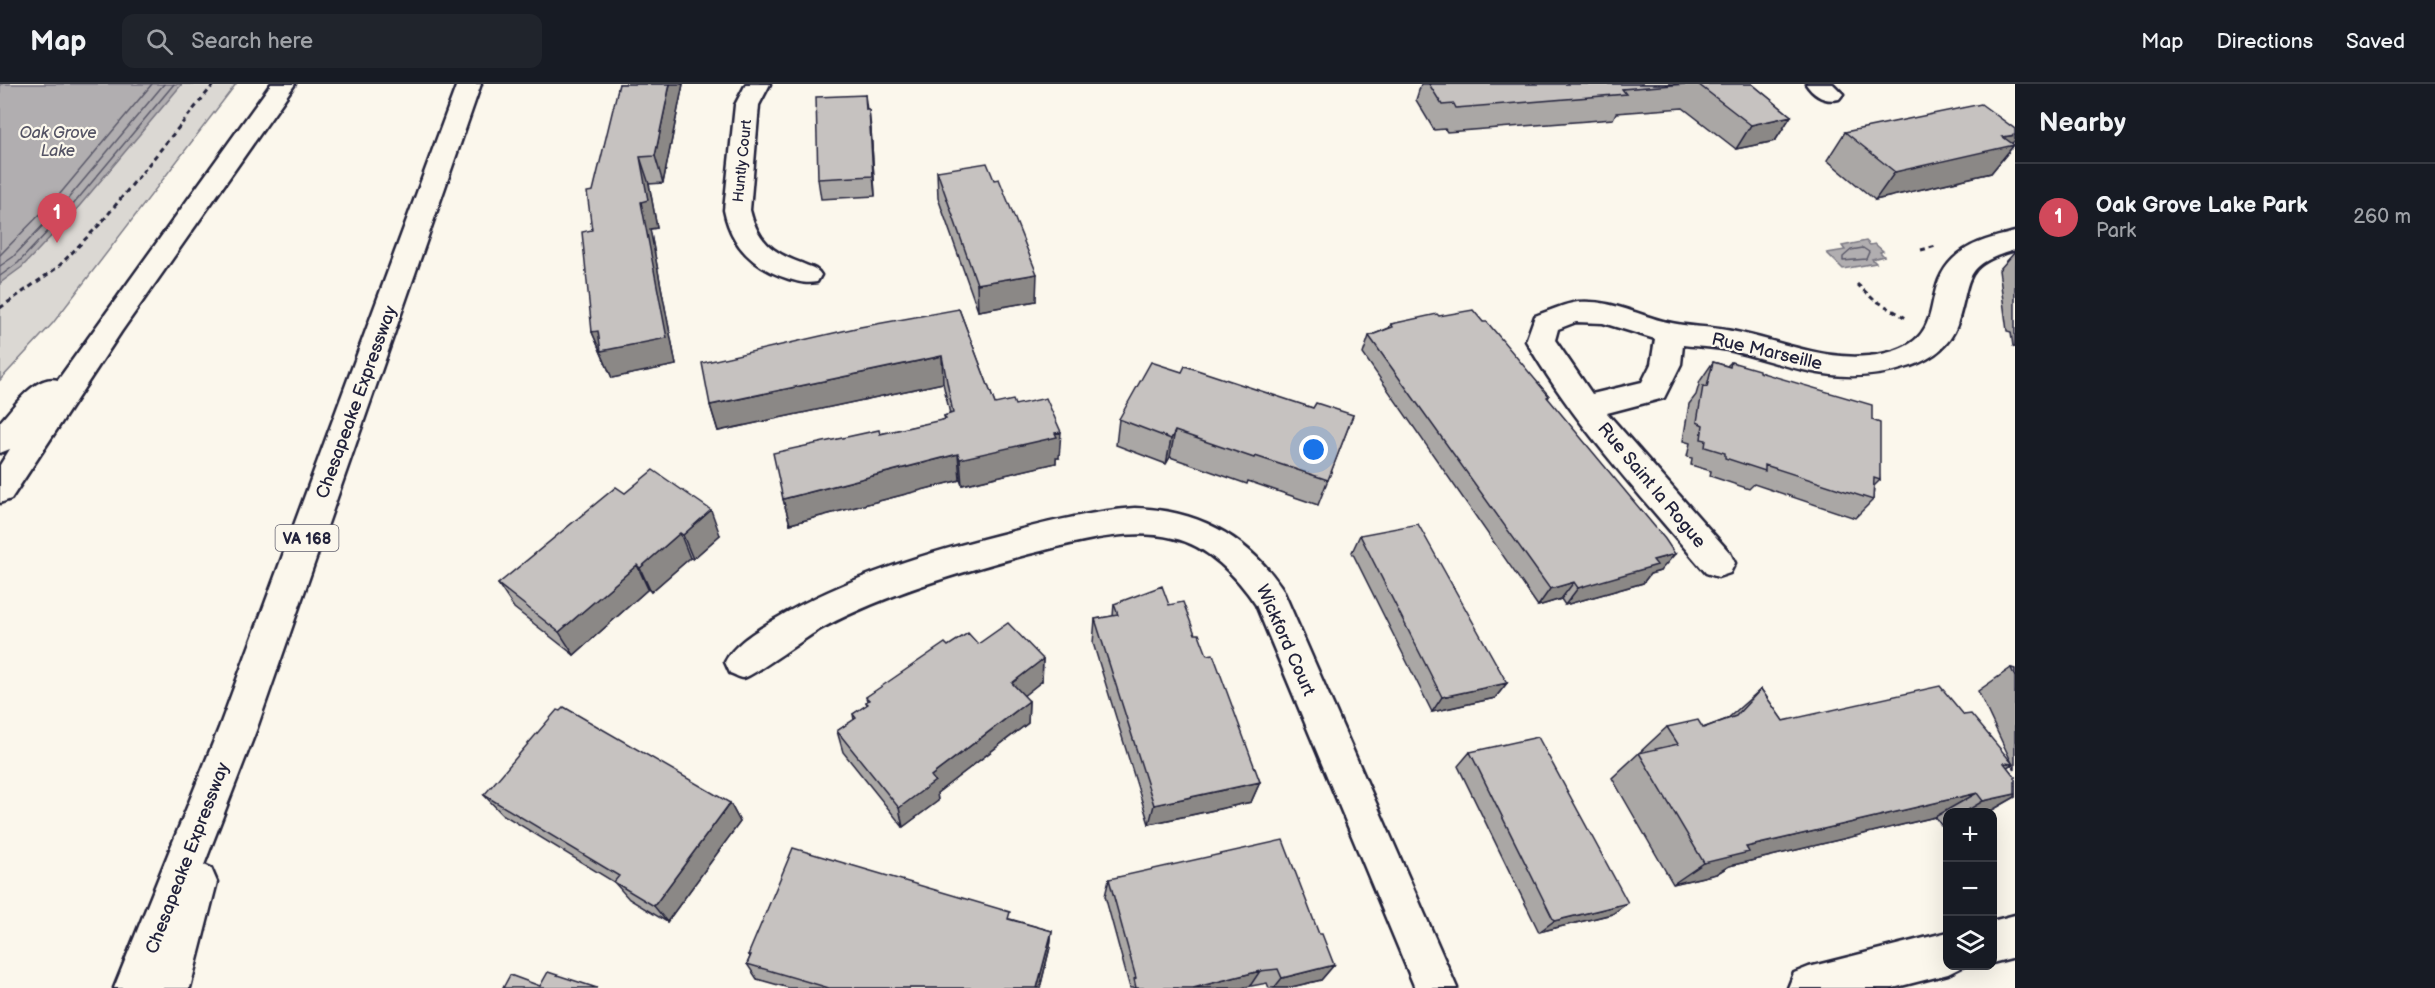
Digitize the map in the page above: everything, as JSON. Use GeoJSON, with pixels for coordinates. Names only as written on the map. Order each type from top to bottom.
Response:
{"type":"FeatureCollection","features":[{"type":"Feature","properties":{"kind":"main road"},"geometry":{"type":"LineString","coordinates":[[0,490],[111,325],[283,84]]}},
{"type":"Feature","properties":{"kind":"main road","name":"Chesapeake Expressway"},"geometry":{"type":"LineString","coordinates":[[148,981],[469,84]]}},
{"type":"Feature","properties":{"kind":"main road","name":"Huntly Court"},"geometry":{"type":"LineString","coordinates":[[758,84],[747,105],[737,210],[739,226],[750,244],[769,260],[807,275]]}},
{"type":"Feature","properties":{"kind":"main road","name":"Rue Marseille"},"geometry":{"type":"LineString","coordinates":[[1586,407],[1558,371],[1540,341],[1545,323],[1580,312],[1618,316],[1670,333],[1731,341],[1815,364],[1849,366],[1882,364],[1914,356],[1935,341],[1946,322],[1952,282],[1963,266],[1976,254],[2015,241]]}},
{"type":"Feature","properties":{"kind":"main road"},"geometry":{"type":"LineString","coordinates":[[0,441],[111,325]]}},
{"type":"Feature","properties":{"kind":"main road"},"geometry":{"type":"LineString","coordinates":[[1586,407],[1653,390],[1666,364],[1670,333]]}},
{"type":"Feature","properties":{"kind":"main road","name":"Rue Saint la Rogue"},"geometry":{"type":"LineString","coordinates":[[1586,407],[1718,563]]}},
{"type":"Feature","properties":{"kind":"main road","name":"Wickford Court"},"geometry":{"type":"LineString","coordinates":[[743,662],[820,610],[908,573],[962,558],[1102,523],[1131,520],[1173,524],[1207,538],[1237,558],[1257,577],[1270,598],[1436,988]]}},
{"type":"Feature","properties":{"kind":"main road"},"geometry":{"type":"LineString","coordinates":[[1997,941],[2015,936]]}},
{"type":"Feature","properties":{"kind":"main road"},"geometry":{"type":"LineString","coordinates":[[1809,988],[1943,954]]}},
{"type":"Feature","properties":{"kind":"path"},"geometry":{"type":"LineString","coordinates":[[0,308],[58,267],[100,223],[214,84]]}},
{"type":"Feature","properties":{"kind":"path"},"geometry":{"type":"LineString","coordinates":[[1857,284],[1891,311],[1941,330]]}},
{"type":"Feature","properties":{"kind":"shaded area"},"geometry":{"type":"Polygon","coordinates":[[[0,84],[236,84],[53,323],[0,380],[0,84]]]}},
{"type":"Feature","properties":{"kind":"water","name":"Oak Grove Lake"},"geometry":{"type":"Polygon","coordinates":[[[0,84],[182,84],[76,210],[22,267],[0,283],[0,84]]]}},
{"type":"Feature","properties":{"kind":"water"},"geometry":{"type":"Polygon","coordinates":[[[1866,241],[1870,245],[1875,244],[1883,251],[1880,252],[1884,256],[1872,259],[1876,263],[1843,269],[1827,253],[1845,250],[1842,246],[1866,241]]]}},
{"type":"Feature","properties":{"kind":"building"},"geometry":{"type":"Polygon","coordinates":[[[619,84],[670,84],[655,156],[640,157],[648,200],[641,202],[667,338],[601,351],[598,331],[592,332],[582,232],[592,230],[587,192],[593,191],[619,84]]]}},
{"type":"Feature","properties":{"kind":"building"},"geometry":{"type":"Polygon","coordinates":[[[1429,84],[1686,84],[1622,89],[1626,94],[1456,108],[1454,104],[1442,105],[1429,84]]]}},
{"type":"Feature","properties":{"kind":"building"},"geometry":{"type":"Polygon","coordinates":[[[1698,84],[1752,84],[1791,116],[1751,125],[1698,84]]]}},
{"type":"Feature","properties":{"kind":"building"},"geometry":{"type":"Polygon","coordinates":[[[865,95],[866,110],[869,110],[873,176],[818,179],[816,97],[865,95]]]}},
{"type":"Feature","properties":{"kind":"building"},"geometry":{"type":"Polygon","coordinates":[[[1981,104],[2015,129],[2015,135],[2003,137],[2014,145],[1895,172],[1845,132],[1981,104]]]}},
{"type":"Feature","properties":{"kind":"building"},"geometry":{"type":"Polygon","coordinates":[[[987,163],[994,180],[999,179],[1037,274],[977,284],[937,171],[987,163]]]}},
{"type":"Feature","properties":{"kind":"building"},"geometry":{"type":"Polygon","coordinates":[[[959,309],[995,404],[1013,400],[1015,405],[1046,398],[1061,432],[1055,433],[1057,437],[960,459],[958,454],[783,499],[773,453],[879,430],[880,434],[946,419],[944,416],[953,413],[942,356],[710,405],[702,363],[860,327],[959,309]]]}},
{"type":"Feature","properties":{"kind":"building"},"geometry":{"type":"Polygon","coordinates":[[[1473,310],[1483,322],[1487,322],[1549,396],[1547,397],[1675,554],[1653,560],[1657,565],[1578,588],[1574,582],[1550,589],[1369,336],[1393,327],[1391,324],[1437,314],[1439,316],[1473,310]]]}},
{"type":"Feature","properties":{"kind":"building"},"geometry":{"type":"Polygon","coordinates":[[[1151,362],[1182,372],[1185,366],[1313,408],[1316,403],[1353,415],[1328,480],[1175,431],[1171,439],[1119,419],[1151,362]]]}},
{"type":"Feature","properties":{"kind":"building"},"geometry":{"type":"Polygon","coordinates":[[[1713,362],[1730,367],[1731,362],[1872,405],[1872,420],[1880,423],[1880,480],[1874,478],[1873,500],[1765,465],[1765,471],[1725,458],[1725,453],[1705,447],[1706,440],[1701,439],[1703,425],[1697,422],[1703,386],[1707,387],[1713,362]]]}},
{"type":"Feature","properties":{"kind":"building"},"geometry":{"type":"Polygon","coordinates":[[[653,470],[711,510],[640,568],[637,565],[559,632],[498,584],[616,487],[625,493],[653,470]]]}},
{"type":"Feature","properties":{"kind":"building"},"geometry":{"type":"Polygon","coordinates":[[[1418,524],[1507,683],[1442,697],[1360,535],[1418,524]]]}},
{"type":"Feature","properties":{"kind":"building"},"geometry":{"type":"Polygon","coordinates":[[[1162,586],[1169,605],[1183,602],[1195,634],[1199,634],[1207,655],[1213,654],[1260,782],[1154,805],[1095,619],[1118,615],[1114,604],[1162,586]]]}},
{"type":"Feature","properties":{"kind":"building"},"geometry":{"type":"Polygon","coordinates":[[[1008,623],[1043,659],[1012,683],[1029,701],[931,776],[935,781],[899,808],[837,731],[856,718],[853,714],[868,704],[866,702],[869,700],[866,697],[945,643],[948,646],[968,633],[978,644],[1008,623]]]}},
{"type":"Feature","properties":{"kind":"building"},"geometry":{"type":"Polygon","coordinates":[[[1940,686],[1964,715],[1971,714],[2013,764],[2004,763],[2015,777],[2015,794],[1983,801],[1977,793],[1746,847],[1749,852],[1704,863],[1639,753],[1678,744],[1667,727],[1698,720],[1703,728],[1736,716],[1761,689],[1783,721],[1940,686]]]}},
{"type":"Feature","properties":{"kind":"building"},"geometry":{"type":"Polygon","coordinates":[[[564,707],[730,803],[654,906],[614,882],[619,876],[484,795],[557,710],[560,711],[564,707]]]}},
{"type":"Feature","properties":{"kind":"building"},"geometry":{"type":"Polygon","coordinates":[[[1538,737],[1628,903],[1554,921],[1470,752],[1538,737]]]}},
{"type":"Feature","properties":{"kind":"building"},"geometry":{"type":"Polygon","coordinates":[[[1283,840],[1319,934],[1322,934],[1334,965],[1282,978],[1278,969],[1260,971],[1193,988],[1136,988],[1134,979],[1136,978],[1109,879],[1283,840]]]}},
{"type":"Feature","properties":{"kind":"building"},"geometry":{"type":"Polygon","coordinates":[[[793,848],[1010,912],[1008,919],[1052,931],[1037,988],[829,988],[747,964],[751,955],[748,955],[793,848]]]}},
{"type":"Feature","properties":{"kind":"building"},"geometry":{"type":"Polygon","coordinates":[[[548,972],[597,988],[503,988],[510,975],[540,986],[548,972]]]}},
{"type":"Feature","properties":{"kind":"place","name":"Oak Grove Lake Park"},"geometry":{"type":"Point","coordinates":[57,243]}}]}
